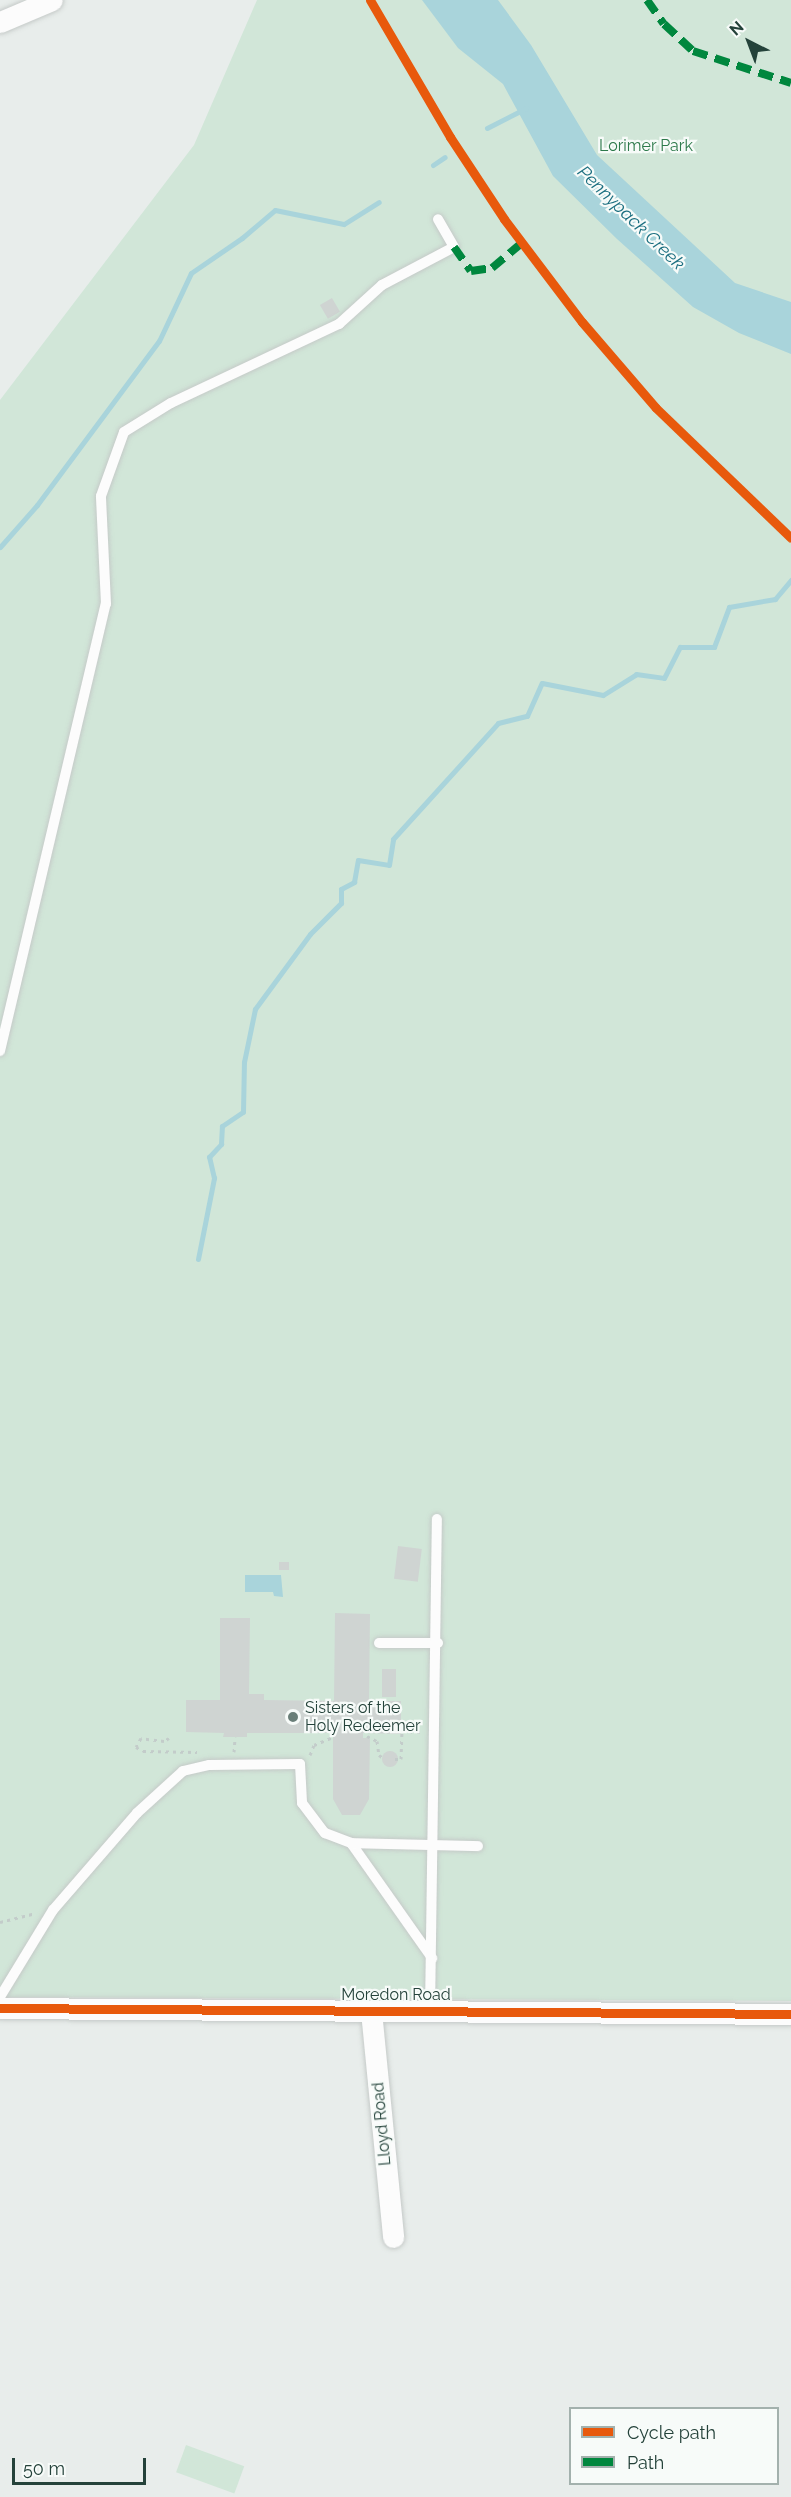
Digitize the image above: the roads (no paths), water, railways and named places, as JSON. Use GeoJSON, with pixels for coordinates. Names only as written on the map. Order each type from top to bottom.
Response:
{"type":"FeatureCollection","features":[{"type":"Feature","properties":{"kind":"street"},"geometry":{"type":"LineString","coordinates":[[0,22],[51,0]]}},
{"type":"Feature","properties":{"kind":"street","name":"Moredon Road"},"geometry":{"type":"LineString","coordinates":[[0,2008],[791,2014]]}},
{"type":"Feature","properties":{"kind":"street","name":"Lloyd Road"},"geometry":{"type":"LineString","coordinates":[[371,2011],[393,2237]]}},
{"type":"Feature","properties":{"kind":"lane"},"geometry":{"type":"LineString","coordinates":[[0,1051],[106,604],[101,496],[124,432],[171,403],[339,324],[382,285],[454,247],[438,219]]}},
{"type":"Feature","properties":{"kind":"lane"},"geometry":{"type":"LineString","coordinates":[[430,2011],[438,1643],[437,1519]]}},
{"type":"Feature","properties":{"kind":"lane"},"geometry":{"type":"LineString","coordinates":[[379,1643],[438,1643]]}},
{"type":"Feature","properties":{"kind":"lane"},"geometry":{"type":"LineString","coordinates":[[0,1997],[52,1910],[166,1786],[183,1771],[209,1765],[300,1764],[302,1803],[325,1833],[351,1843],[478,1846]]}},
{"type":"Feature","properties":{"kind":"lane"},"geometry":{"type":"LineString","coordinates":[[351,1843],[432,1958]]}},
{"type":"Feature","properties":{"kind":"water","name":"Pennypack Creek"},"geometry":{"type":"Polygon","coordinates":[[[422,0],[498,0],[531,45],[597,155],[735,283],[791,302],[791,354],[739,333],[693,307],[617,239],[553,176],[503,84],[458,48],[422,0]]]}},
{"type":"Feature","properties":{"kind":"water"},"geometry":{"type":"Polygon","coordinates":[[[245,1575],[281,1575],[283,1597],[274,1596],[273,1592],[245,1592],[245,1575]]]}},
{"type":"Feature","properties":{"kind":"waterway"},"geometry":{"type":"LineString","coordinates":[[487,128],[526,108]]}},
{"type":"Feature","properties":{"kind":"waterway"},"geometry":{"type":"LineString","coordinates":[[433,165],[445,157]]}},
{"type":"Feature","properties":{"kind":"waterway"},"geometry":{"type":"LineString","coordinates":[[0,547],[37,505],[159,341],[191,273],[242,238],[275,210],[344,224],[379,202]]}},
{"type":"Feature","properties":{"kind":"waterway"},"geometry":{"type":"LineString","coordinates":[[198,1259],[214,1178],[209,1157],[221,1144],[222,1126],[243,1112],[244,1062],[255,1009],[310,934],[341,903],[341,889],[354,882],[358,860],[389,865],[393,839],[498,723],[527,716],[542,683],[603,695],[636,674],[664,678],[680,647],[714,647],[729,607],[775,599],[791,580]]}},
{"type":"Feature","properties":{"kind":"place","name":"Sisters of the Holy Redeemer"},"geometry":{"type":"Point","coordinates":[293,1717]}},
{"type":"Feature","properties":{"kind":"park label","name":"Lorimer Park"},"geometry":{"type":"Point","coordinates":[646,146]}}]}
